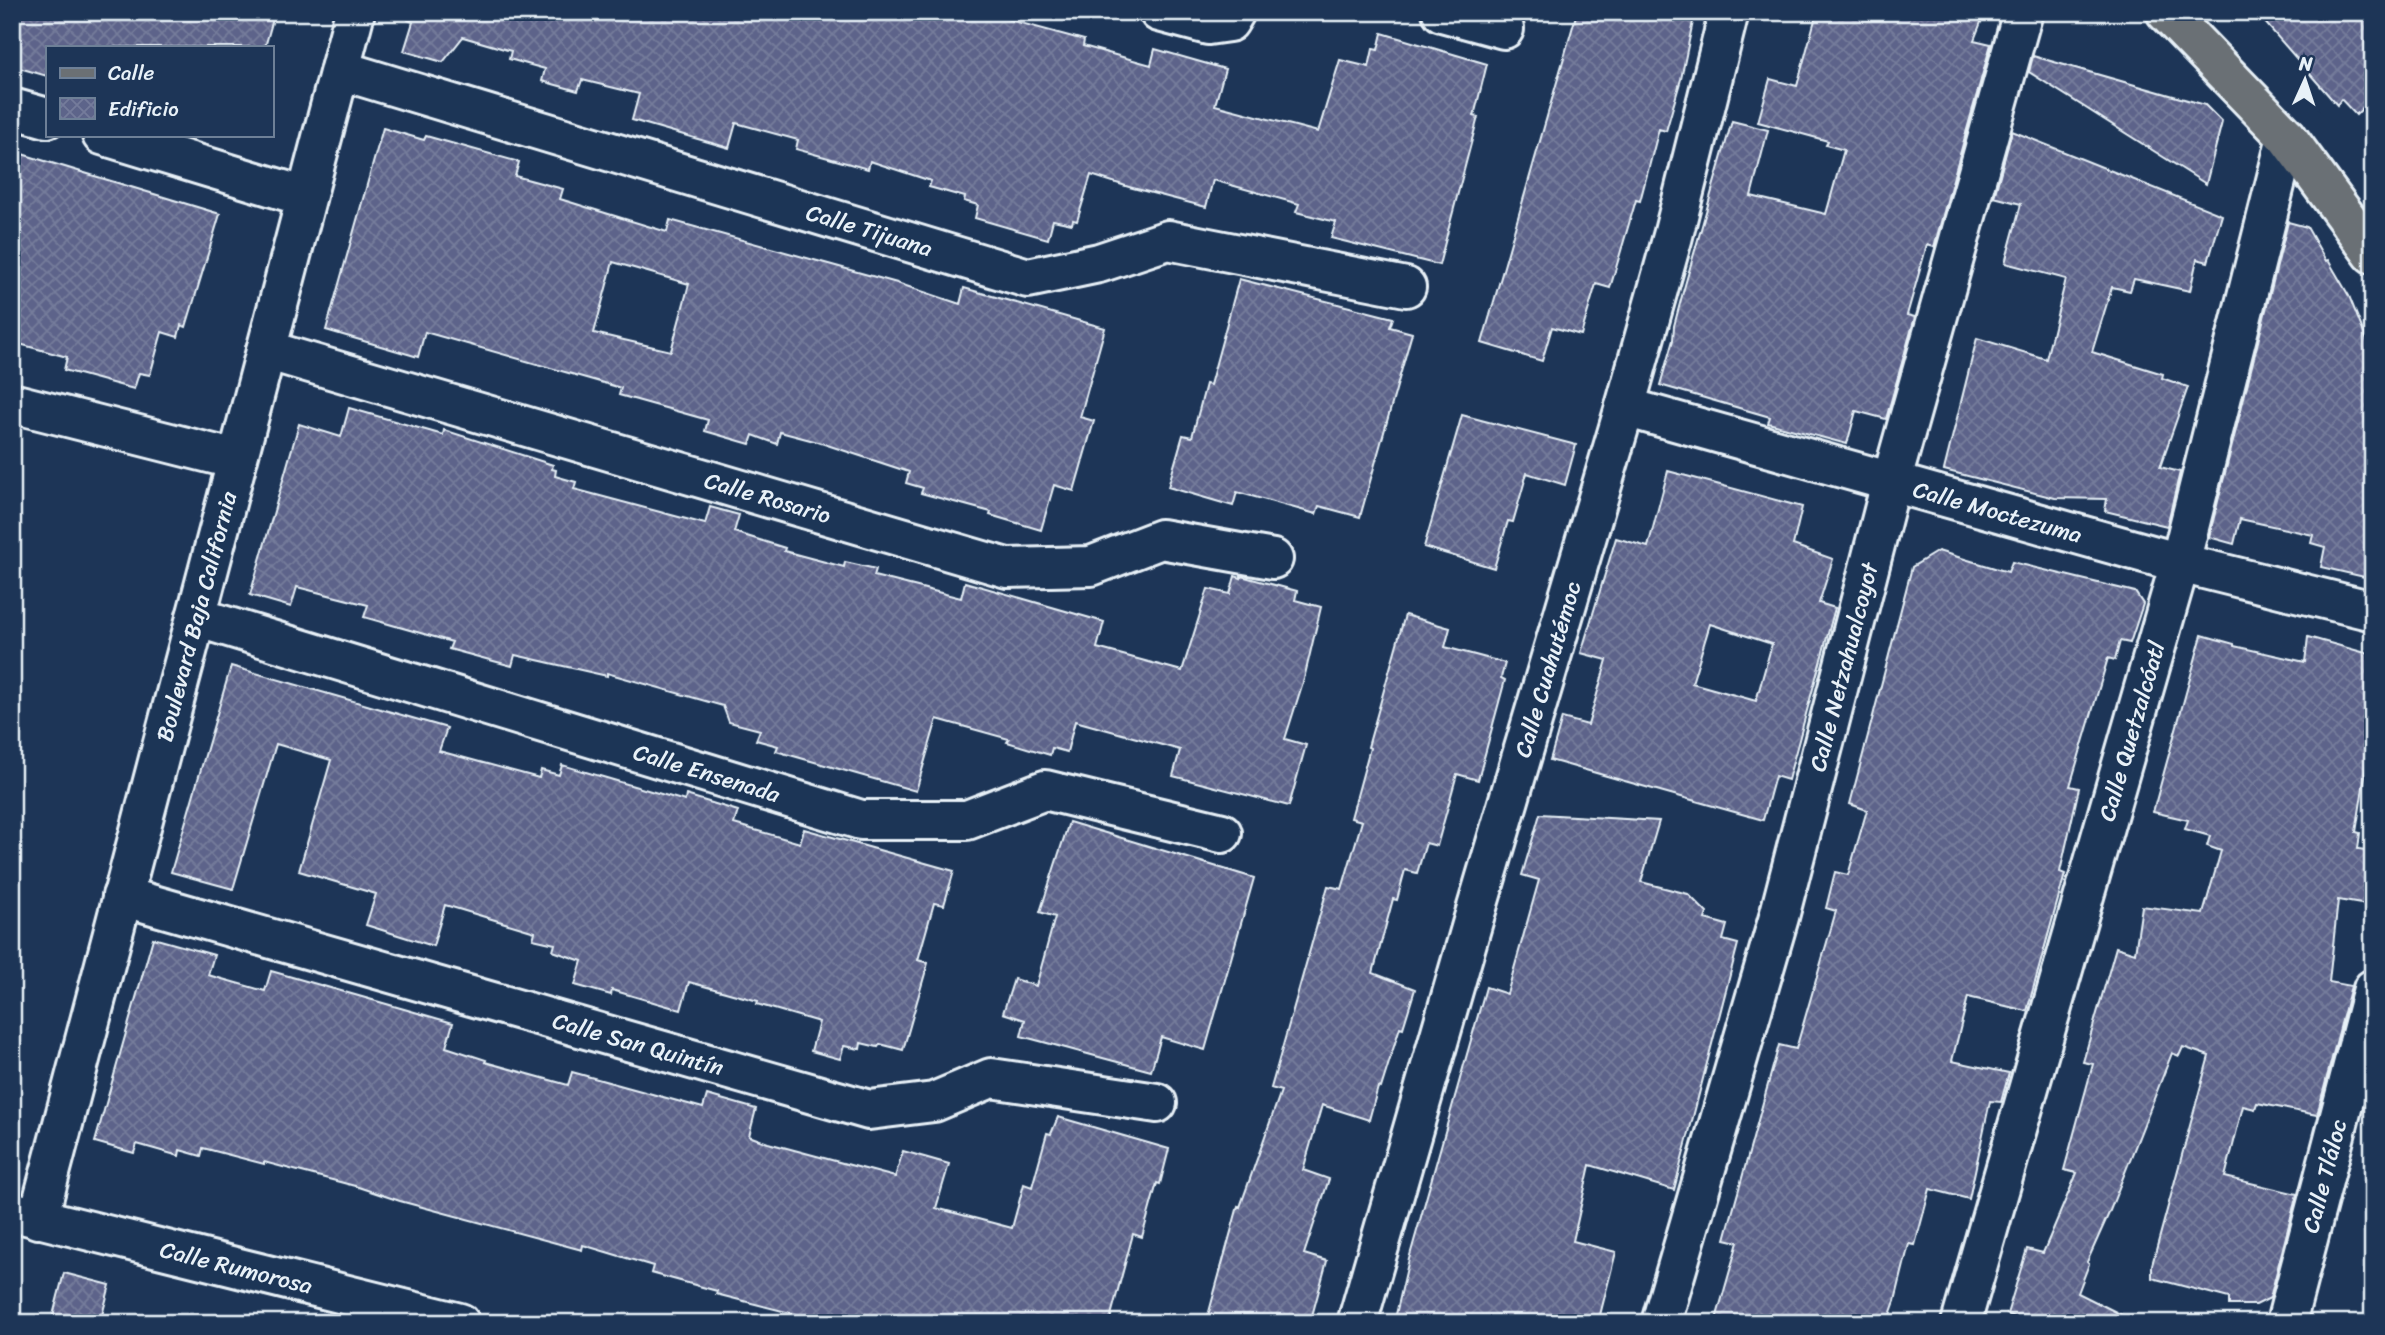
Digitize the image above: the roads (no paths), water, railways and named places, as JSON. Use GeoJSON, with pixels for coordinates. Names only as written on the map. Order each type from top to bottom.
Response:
{"type":"FeatureCollection","features":[{"type":"Feature","properties":{"kind":"main road"},"geometry":{"type":"LineString","coordinates":[[2166,12],[2287,136],[2373,254]]}},
{"type":"Feature","properties":{"kind":"street","name":"Boulevard Baja California"},"geometry":{"type":"LineString","coordinates":[[25,1215],[122,896],[355,12]]}},
{"type":"Feature","properties":{"kind":"street"},"geometry":{"type":"LineString","coordinates":[[1159,12],[1208,25],[1229,22],[1235,12]]}},
{"type":"Feature","properties":{"kind":"street"},"geometry":{"type":"LineString","coordinates":[[1442,12],[1504,29]]}},
{"type":"Feature","properties":{"kind":"street","name":"Calle Cuahutémoc"},"geometry":{"type":"LineString","coordinates":[[1357,1323],[1625,407],[1673,236],[1728,12]]}},
{"type":"Feature","properties":{"kind":"street","name":"Calle Netzahualcoyot"},"geometry":{"type":"LineString","coordinates":[[1661,1323],[1779,917],[1891,483],[2023,12]]}},
{"type":"Feature","properties":{"kind":"street","name":"Calle Tijuana"},"geometry":{"type":"LineString","coordinates":[[340,70],[1028,278],[1099,263],[1168,240],[1406,287]]}},
{"type":"Feature","properties":{"kind":"street"},"geometry":{"type":"LineString","coordinates":[[12,108],[46,118]]}},
{"type":"Feature","properties":{"kind":"street"},"geometry":{"type":"LineString","coordinates":[[105,136],[306,197]]}},
{"type":"Feature","properties":{"kind":"street","name":"Calle Quetzalcóatl"},"geometry":{"type":"LineString","coordinates":[[1961,1323],[2180,563],[2287,136]]}},
{"type":"Feature","properties":{"kind":"street","name":"Calle Rosario"},"geometry":{"type":"LineString","coordinates":[[266,350],[1006,568],[1091,566],[1161,538],[1273,559]]}},
{"type":"Feature","properties":{"kind":"street"},"geometry":{"type":"LineString","coordinates":[[12,403],[237,460]]}},
{"type":"Feature","properties":{"kind":"street","name":"Calle Moctezuma"},"geometry":{"type":"LineString","coordinates":[[1625,407],[2180,563],[2373,611]]}},
{"type":"Feature","properties":{"kind":"street","name":"Calle Ensenada"},"geometry":{"type":"LineString","coordinates":[[196,617],[860,820],[967,820],[1045,790],[1222,833]]}},
{"type":"Feature","properties":{"kind":"street","name":"Calle San Quintín"},"geometry":{"type":"LineString","coordinates":[[122,896],[869,1110],[934,1102],[991,1078],[1157,1102]]}},
{"type":"Feature","properties":{"kind":"street","name":"Calle Tláloc"},"geometry":{"type":"LineString","coordinates":[[2286,1323],[2373,989]]}},
{"type":"Feature","properties":{"kind":"street","name":"Calle Rumorosa"},"geometry":{"type":"LineString","coordinates":[[25,1215],[460,1323]]}}]}
